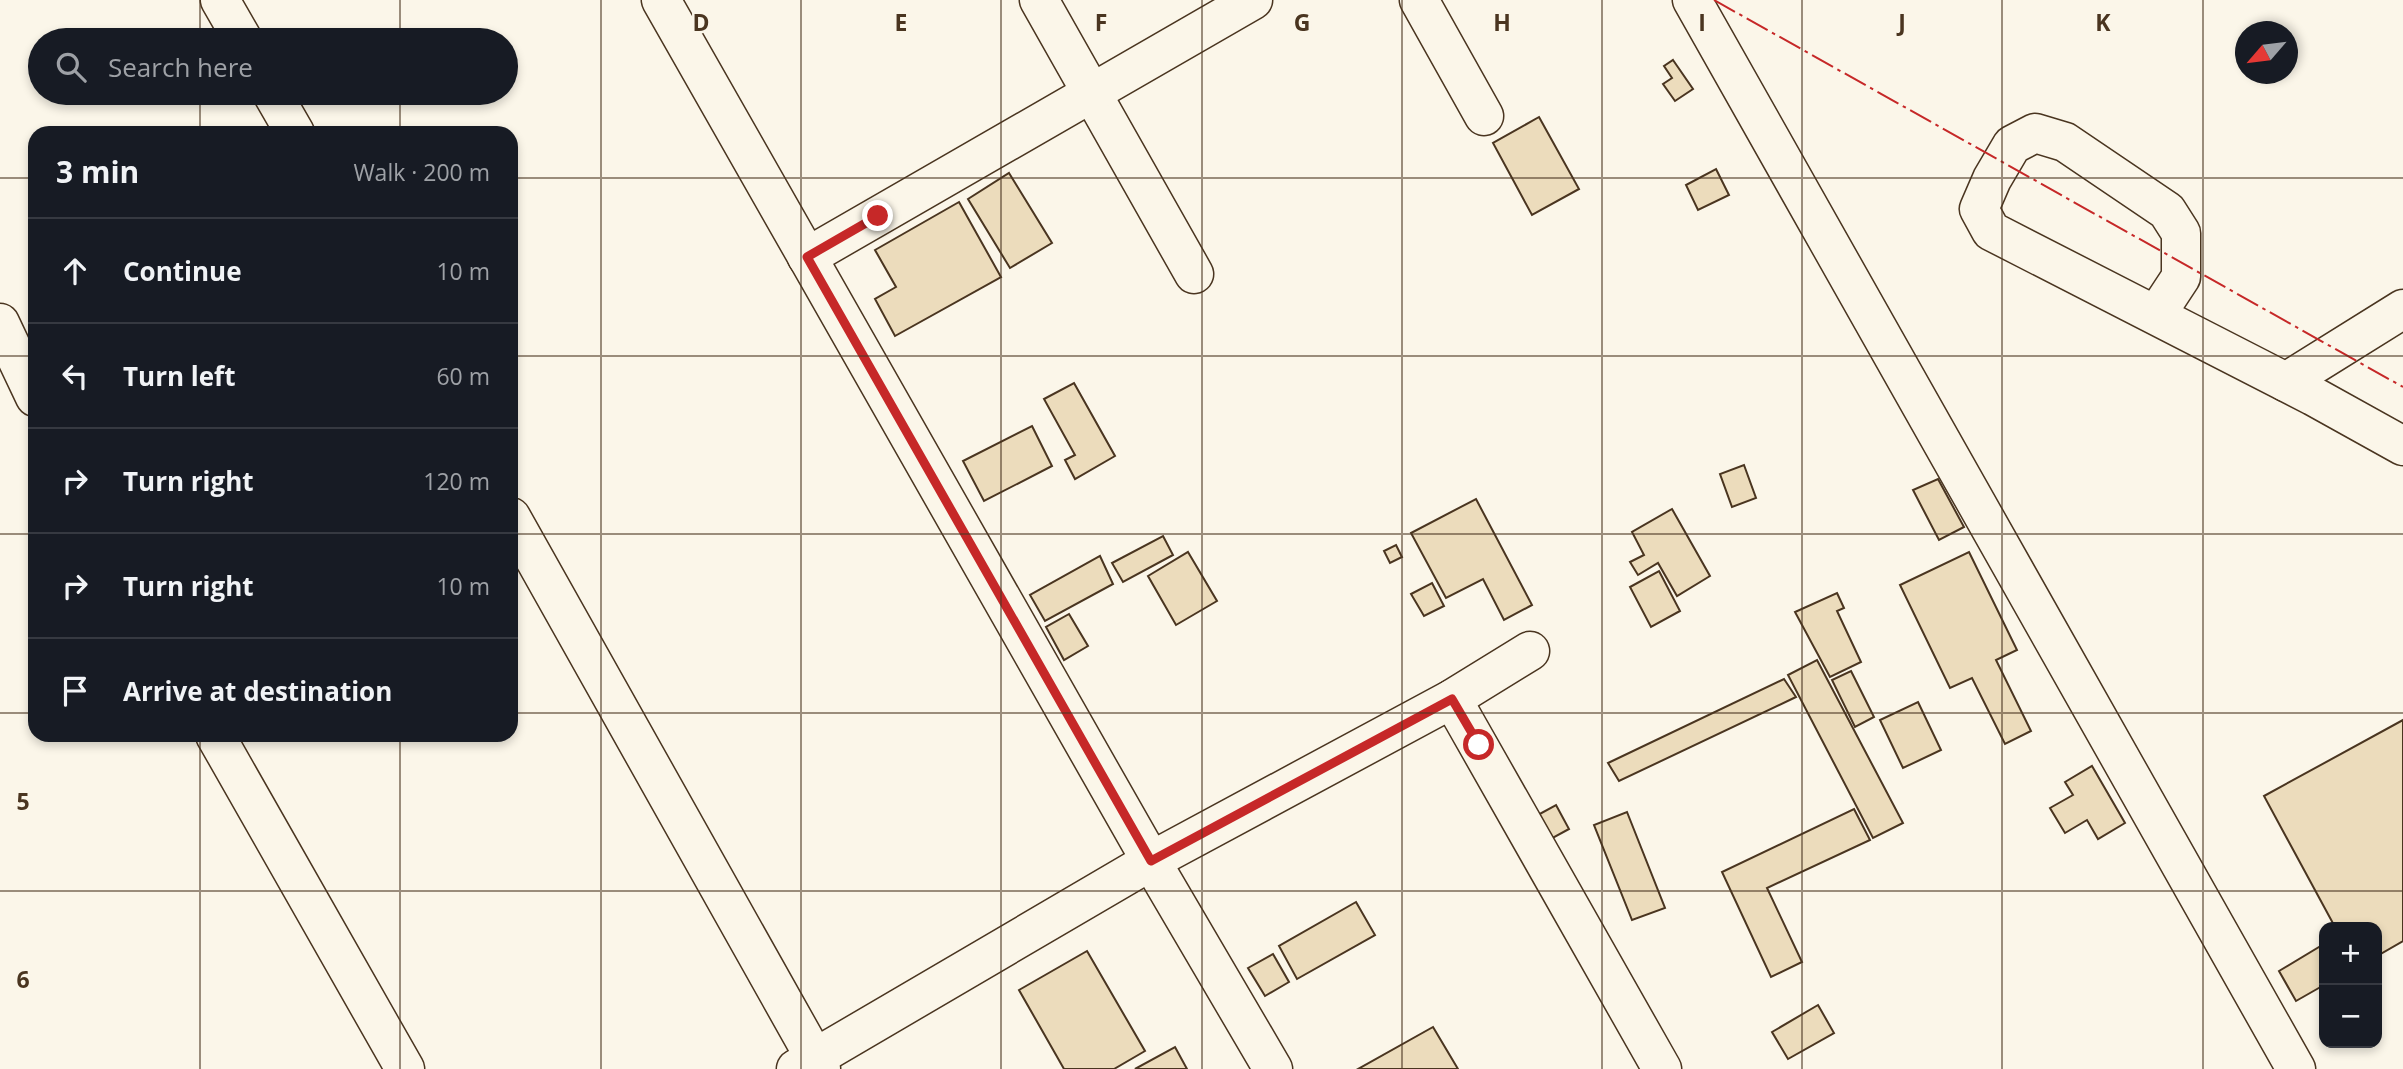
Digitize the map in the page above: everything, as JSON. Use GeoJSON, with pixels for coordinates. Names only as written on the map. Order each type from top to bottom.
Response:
{"type":"FeatureCollection","features":[{"type":"Feature","properties":{"kind":"street"},"geometry":{"type":"LineString","coordinates":[[220,0],[236,28]]}},
{"type":"Feature","properties":{"kind":"street"},"geometry":{"type":"LineString","coordinates":[[661,0],[1151,861],[1273,1069]]}},
{"type":"Feature","properties":{"kind":"street"},"geometry":{"type":"LineString","coordinates":[[1039,0],[1194,274]]}},
{"type":"Feature","properties":{"kind":"street"},"geometry":{"type":"LineString","coordinates":[[807,257],[1253,0]]}},
{"type":"Feature","properties":{"kind":"street"},"geometry":{"type":"LineString","coordinates":[[1419,0],[1484,116]]}},
{"type":"Feature","properties":{"kind":"street"},"geometry":{"type":"LineString","coordinates":[[1692,0],[2297,1069]]}},
{"type":"Feature","properties":{"kind":"street"},"geometry":{"type":"LineString","coordinates":[[279,105],[291,126]]}},
{"type":"Feature","properties":{"kind":"street"},"geometry":{"type":"LineString","coordinates":[[2155,315],[2181,277],[2181,233],[2167,211],[2065,142],[2035,133],[2012,145],[1992,179],[1979,209],[1991,231],[2155,315],[2286,382],[2403,446]]}},
{"type":"Feature","properties":{"kind":"street"},"geometry":{"type":"LineString","coordinates":[[0,323],[28,382]]}},
{"type":"Feature","properties":{"kind":"street"},"geometry":{"type":"LineString","coordinates":[[2286,382],[2394,324]]}},
{"type":"Feature","properties":{"kind":"street"},"geometry":{"type":"LineString","coordinates":[[518,530],[811,1066],[1151,861],[1452,699],[1530,651]]}},
{"type":"Feature","properties":{"kind":"street"},"geometry":{"type":"LineString","coordinates":[[1452,699],[1662,1069]]}},
{"type":"Feature","properties":{"kind":"street"},"geometry":{"type":"LineString","coordinates":[[219,742],[405,1069]]}},
{"type":"Feature","properties":{"kind":"building"},"geometry":{"type":"Polygon","coordinates":[[[1673,60],[1693,89],[1675,101],[1663,84],[1672,78],[1664,66],[1673,60]]]}},
{"type":"Feature","properties":{"kind":"building"},"geometry":{"type":"Polygon","coordinates":[[[1539,117],[1579,189],[1532,215],[1493,143],[1539,117]]]}},
{"type":"Feature","properties":{"kind":"building"},"geometry":{"type":"Polygon","coordinates":[[[1716,169],[1729,195],[1698,210],[1686,185],[1716,169]]]}},
{"type":"Feature","properties":{"kind":"building"},"geometry":{"type":"Polygon","coordinates":[[[1009,173],[1052,243],[1010,268],[968,199],[1009,173]]]}},
{"type":"Feature","properties":{"kind":"building"},"geometry":{"type":"Polygon","coordinates":[[[959,202],[1001,277],[895,336],[875,299],[896,287],[875,250],[959,202]]]}},
{"type":"Feature","properties":{"kind":"building"},"geometry":{"type":"Polygon","coordinates":[[[1074,383],[1115,456],[1075,479],[1065,460],[1075,455],[1044,399],[1074,383]]]}},
{"type":"Feature","properties":{"kind":"building"},"geometry":{"type":"Polygon","coordinates":[[[1032,426],[1052,466],[984,501],[963,461],[1032,426]]]}},
{"type":"Feature","properties":{"kind":"building"},"geometry":{"type":"Polygon","coordinates":[[[1744,465],[1756,498],[1732,507],[1720,474],[1744,465]]]}},
{"type":"Feature","properties":{"kind":"building"},"geometry":{"type":"Polygon","coordinates":[[[1938,479],[1964,527],[1939,540],[1913,490],[1938,479]]]}},
{"type":"Feature","properties":{"kind":"building"},"geometry":{"type":"Polygon","coordinates":[[[1476,499],[1532,605],[1504,620],[1483,579],[1446,598],[1411,533],[1476,499]]]}},
{"type":"Feature","properties":{"kind":"building"},"geometry":{"type":"Polygon","coordinates":[[[1672,509],[1710,576],[1677,596],[1658,563],[1638,575],[1630,562],[1644,555],[1632,532],[1672,509]]]}},
{"type":"Feature","properties":{"kind":"building"},"geometry":{"type":"Polygon","coordinates":[[[1163,536],[1173,555],[1123,582],[1112,563],[1163,536]]]}},
{"type":"Feature","properties":{"kind":"building"},"geometry":{"type":"Polygon","coordinates":[[[1396,545],[1402,557],[1390,563],[1384,551],[1396,545]]]}},
{"type":"Feature","properties":{"kind":"building"},"geometry":{"type":"Polygon","coordinates":[[[1188,552],[1217,601],[1176,625],[1148,576],[1188,552]]]}},
{"type":"Feature","properties":{"kind":"building"},"geometry":{"type":"Polygon","coordinates":[[[1969,552],[2017,650],[1996,660],[2031,731],[2005,744],[1972,678],[1950,688],[1900,585],[1969,552]]]}},
{"type":"Feature","properties":{"kind":"building"},"geometry":{"type":"Polygon","coordinates":[[[1100,556],[1113,584],[1045,621],[1030,595],[1100,556]]]}},
{"type":"Feature","properties":{"kind":"building"},"geometry":{"type":"Polygon","coordinates":[[[1659,571],[1680,611],[1651,627],[1630,587],[1659,571]]]}},
{"type":"Feature","properties":{"kind":"building"},"geometry":{"type":"Polygon","coordinates":[[[1432,583],[1444,606],[1424,616],[1411,594],[1432,583]]]}},
{"type":"Feature","properties":{"kind":"building"},"geometry":{"type":"Polygon","coordinates":[[[1837,593],[1844,608],[1837,611],[1861,662],[1830,677],[1795,612],[1837,593]]]}},
{"type":"Feature","properties":{"kind":"building"},"geometry":{"type":"Polygon","coordinates":[[[1069,614],[1088,646],[1064,660],[1046,627],[1069,614]]]}},
{"type":"Feature","properties":{"kind":"building"},"geometry":{"type":"Polygon","coordinates":[[[1817,660],[1903,823],[1873,838],[1788,675],[1817,660]]]}},
{"type":"Feature","properties":{"kind":"building"},"geometry":{"type":"Polygon","coordinates":[[[1851,671],[1874,717],[1855,727],[1832,680],[1851,671]]]}},
{"type":"Feature","properties":{"kind":"building"},"geometry":{"type":"Polygon","coordinates":[[[1784,679],[1796,697],[1619,781],[1608,763],[1784,679]]]}},
{"type":"Feature","properties":{"kind":"building"},"geometry":{"type":"Polygon","coordinates":[[[1918,702],[1941,750],[1903,768],[1880,720],[1918,702]]]}},
{"type":"Feature","properties":{"kind":"building"},"geometry":{"type":"Polygon","coordinates":[[[2403,720],[2403,941],[2382,953],[2382,922],[2332,922],[2264,796],[2403,720]]]}},
{"type":"Feature","properties":{"kind":"building"},"geometry":{"type":"Polygon","coordinates":[[[2092,766],[2125,823],[2098,839],[2087,820],[2065,833],[2050,808],[2073,795],[2065,782],[2092,766]]]}},
{"type":"Feature","properties":{"kind":"building"},"geometry":{"type":"Polygon","coordinates":[[[1556,805],[1569,829],[1549,840],[1536,816],[1556,805]]]}},
{"type":"Feature","properties":{"kind":"building"},"geometry":{"type":"Polygon","coordinates":[[[1854,809],[1870,840],[1767,888],[1802,962],[1771,977],[1722,872],[1854,809]]]}},
{"type":"Feature","properties":{"kind":"building"},"geometry":{"type":"Polygon","coordinates":[[[1627,812],[1665,908],[1632,920],[1594,825],[1627,812]]]}},
{"type":"Feature","properties":{"kind":"building"},"geometry":{"type":"Polygon","coordinates":[[[1356,902],[1375,935],[1297,979],[1279,946],[1356,902]]]}},
{"type":"Feature","properties":{"kind":"building"},"geometry":{"type":"Polygon","coordinates":[[[2319,947],[2319,988],[2296,1001],[2279,971],[2319,947]]]}},
{"type":"Feature","properties":{"kind":"building"},"geometry":{"type":"Polygon","coordinates":[[[1087,951],[1145,1051],[1114,1069],[1064,1069],[1019,990],[1087,951]]]}},
{"type":"Feature","properties":{"kind":"building"},"geometry":{"type":"Polygon","coordinates":[[[1273,954],[1289,982],[1265,996],[1248,968],[1273,954]]]}},
{"type":"Feature","properties":{"kind":"building"},"geometry":{"type":"Polygon","coordinates":[[[1818,1005],[1834,1033],[1788,1059],[1772,1032],[1818,1005]]]}},
{"type":"Feature","properties":{"kind":"building"},"geometry":{"type":"Polygon","coordinates":[[[1433,1027],[1458,1069],[1358,1069],[1433,1027]]]}},
{"type":"Feature","properties":{"kind":"building"},"geometry":{"type":"Polygon","coordinates":[[[1175,1047],[1187,1069],[1135,1069],[1175,1047]]]}},
{"type":"Feature","properties":{"kind":"power"},"geometry":{"type":"LineString","coordinates":[[1714,0],[2403,387]]}},
{"type":"Feature","properties":{"kind":"route"},"geometry":{"type":"LineString","coordinates":[[878,216],[807,257],[1151,861],[1452,699],[1479,745]]}}]}
